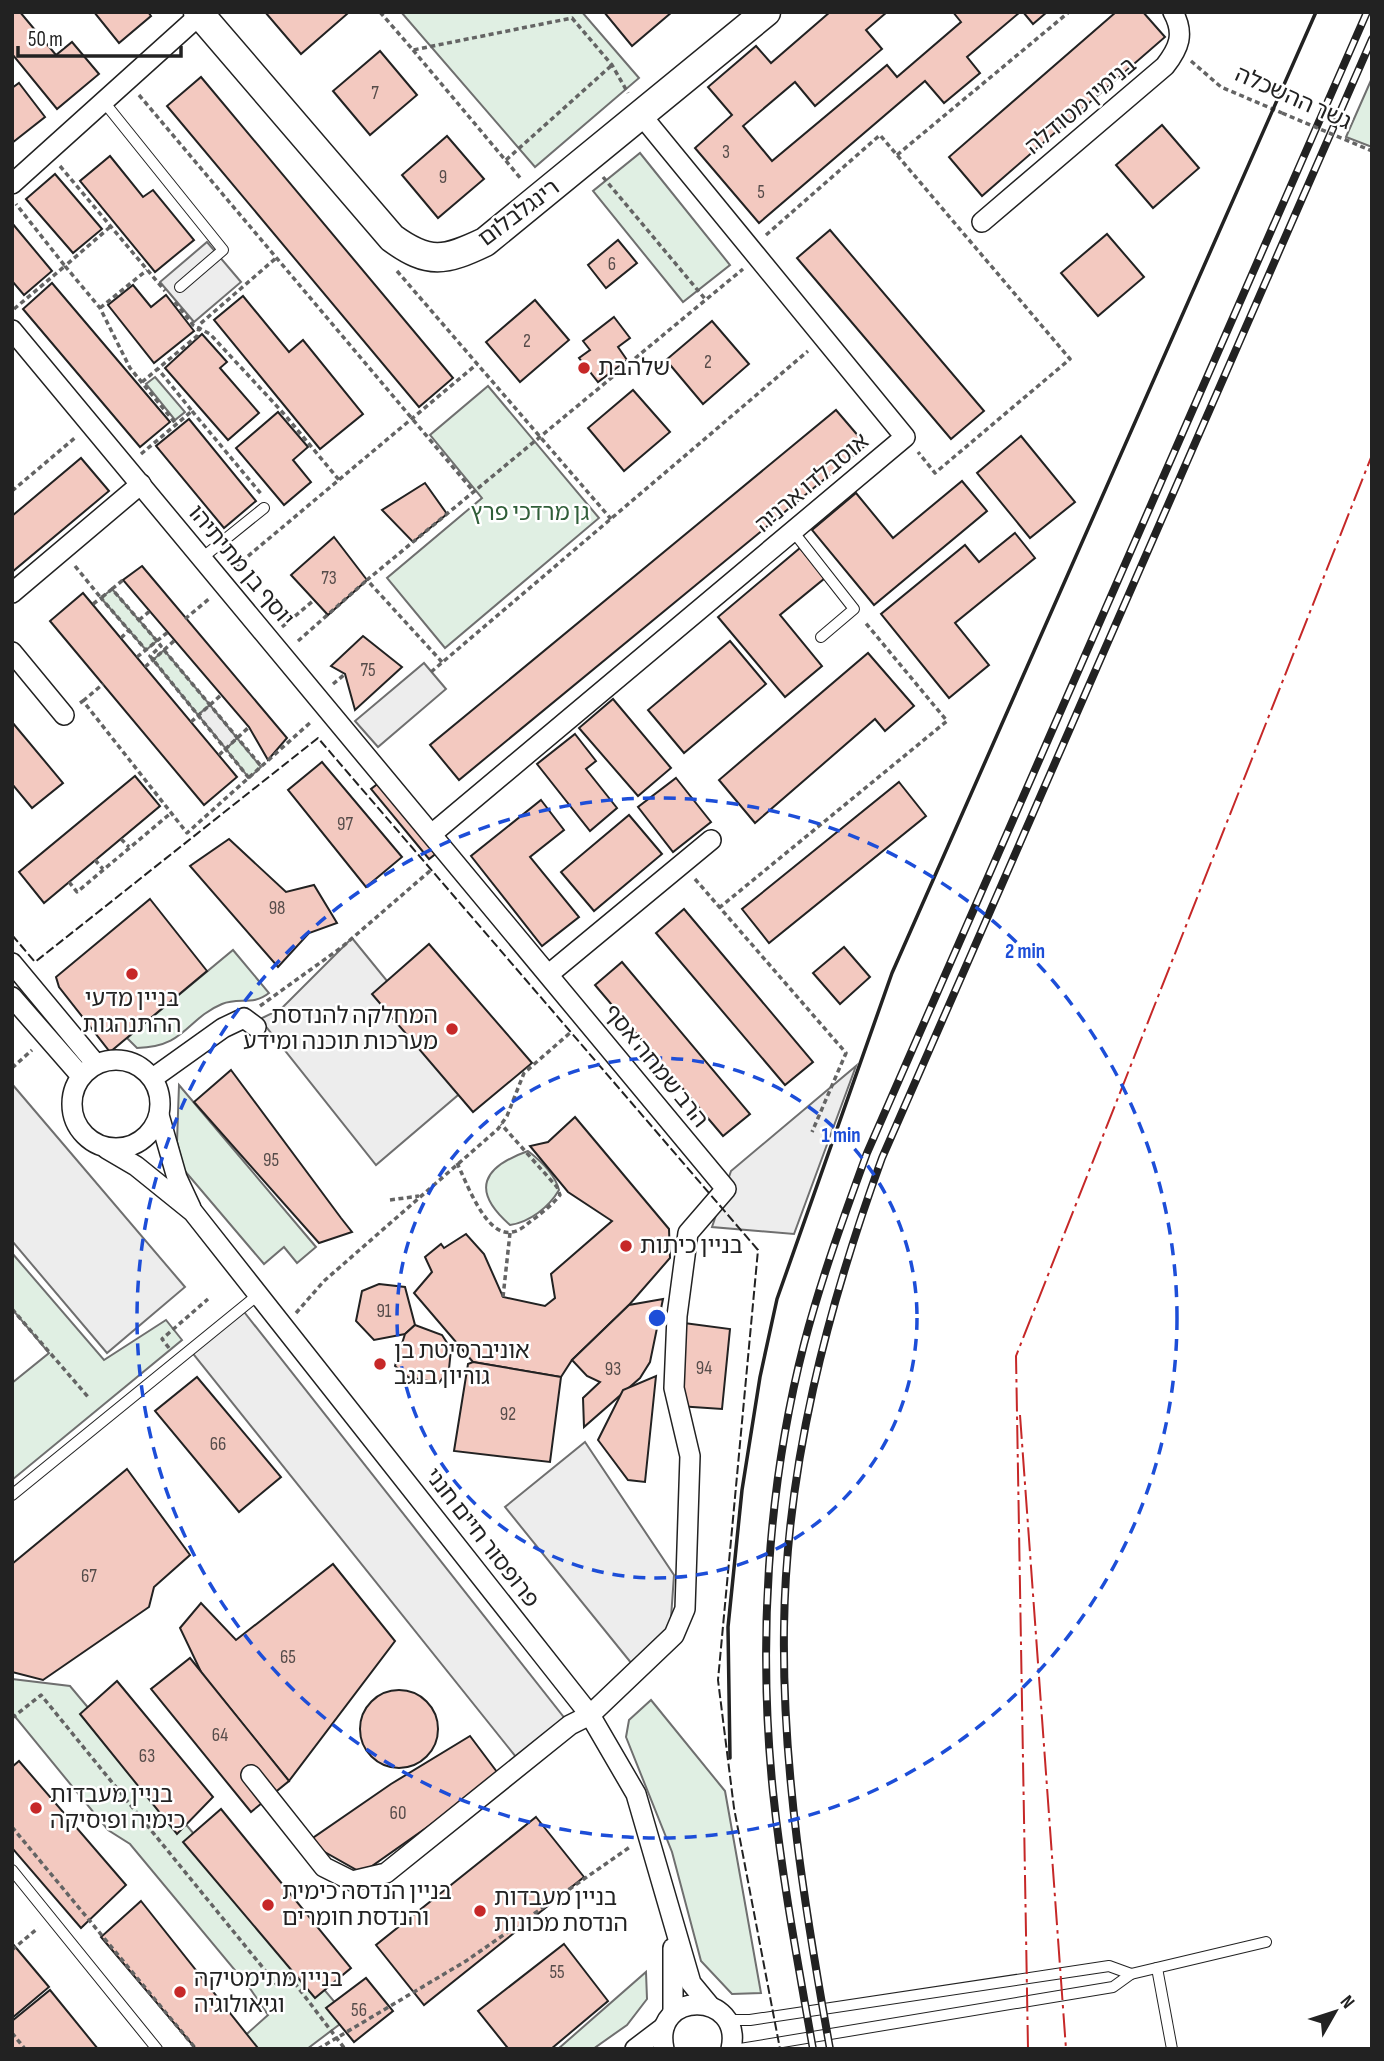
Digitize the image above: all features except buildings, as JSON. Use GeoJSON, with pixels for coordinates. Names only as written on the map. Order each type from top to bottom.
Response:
{"type":"FeatureCollection","features":[{"type":"Feature","properties":{"kind":"street","name":"בנימין מטודלה"},"geometry":{"type":"LineString","coordinates":[[982,222],[1165,66],[1178,49],[1181,36],[1173,12]]}},
{"type":"Feature","properties":{"kind":"street"},"geometry":{"type":"LineString","coordinates":[[12,184],[201,13]]}},
{"type":"Feature","properties":{"kind":"street","name":"רינגלבלום"},"geometry":{"type":"LineString","coordinates":[[201,13],[392,238],[414,254],[433,259],[459,254],[485,242],[642,116],[762,13]]}},
{"type":"Feature","properties":{"kind":"street","name":"אוסבלדו ארניה"},"geometry":{"type":"LineString","coordinates":[[433,833],[905,437],[642,116]]}},
{"type":"Feature","properties":{"kind":"street","name":"יוסף בן מתיתיהו"},"geometry":{"type":"LineString","coordinates":[[12,330],[202,558],[217,587],[283,654],[433,833]]}},
{"type":"Feature","properties":{"kind":"street"},"geometry":{"type":"LineString","coordinates":[[12,593],[141,484]]}},
{"type":"Feature","properties":{"kind":"street"},"geometry":{"type":"LineString","coordinates":[[12,652],[64,715]]}},
{"type":"Feature","properties":{"kind":"street","name":"הרב שמחה אסף"},"geometry":{"type":"LineString","coordinates":[[433,833],[726,1189],[688,1233],[677,1316],[674,1388],[690,1456],[685,1609],[674,1635],[590,1715]]}},
{"type":"Feature","properties":{"kind":"street"},"geometry":{"type":"LineString","coordinates":[[549,974],[711,840]]}},
{"type":"Feature","properties":{"kind":"street"},"geometry":{"type":"LineString","coordinates":[[12,963],[96,1064]]}},
{"type":"Feature","properties":{"kind":"street"},"geometry":{"type":"LineString","coordinates":[[12,997],[80,1076]]}},
{"type":"Feature","properties":{"kind":"street"},"geometry":{"type":"LineString","coordinates":[[153,1078],[223,1028],[250,1022]]}},
{"type":"Feature","properties":{"kind":"street"},"geometry":{"type":"LineString","coordinates":[[111,1060],[127,1061],[153,1078],[160,1099],[159,1115],[153,1129],[143,1140],[129,1148],[107,1149],[92,1143],[74,1121],[71,1105],[73,1090],[80,1076],[96,1064],[111,1060]]}},
{"type":"Feature","properties":{"kind":"street","name":"פרופסור חיים חנני"},"geometry":{"type":"LineString","coordinates":[[159,1115],[177,1178],[193,1212]]}},
{"type":"Feature","properties":{"kind":"street","name":"פרופסור חיים חנני"},"geometry":{"type":"LineString","coordinates":[[107,1149],[136,1166],[193,1212],[590,1715],[636,1794],[691,1983],[710,2006],[727,2020]]}},
{"type":"Feature","properties":{"kind":"street"},"geometry":{"type":"LineString","coordinates":[[250,1774],[324,1867],[352,1881],[386,1873],[570,1725],[590,1715]]}},
{"type":"Feature","properties":{"kind":"street","name":"פרופסור חיים חנני"},"geometry":{"type":"LineString","coordinates":[[664,2049],[669,2020],[673,1926]]}},
{"type":"Feature","properties":{"kind":"street"},"geometry":{"type":"LineString","coordinates":[[635,2049],[690,2005],[710,2006]]}},
{"type":"Feature","properties":{"kind":"street"},"geometry":{"type":"LineString","coordinates":[[727,2020],[732,2030],[731,2049]]}},
{"type":"Feature","properties":{"kind":"lane"},"geometry":{"type":"LineString","coordinates":[[104,102],[223,250],[180,287]]}},
{"type":"Feature","properties":{"kind":"lane"},"geometry":{"type":"LineString","coordinates":[[202,558],[264,508]]}},
{"type":"Feature","properties":{"kind":"lane"},"geometry":{"type":"LineString","coordinates":[[792,530],[854,609],[821,637]]}},
{"type":"Feature","properties":{"kind":"lane"},"geometry":{"type":"LineString","coordinates":[[12,1495],[259,1294]]}},
{"type":"Feature","properties":{"kind":"lane"},"geometry":{"type":"LineString","coordinates":[[12,1870],[157,2049]]}},
{"type":"Feature","properties":{"kind":"lane"},"geometry":{"type":"LineString","coordinates":[[740,2049],[1113,1987],[1130,1974],[1266,1942]]}},
{"type":"Feature","properties":{"kind":"lane"},"geometry":{"type":"LineString","coordinates":[[727,2020],[750,2020],[1109,1966],[1130,1974]]}},
{"type":"Feature","properties":{"kind":"lane"},"geometry":{"type":"LineString","coordinates":[[1157,1968],[1172,2049]]}},
{"type":"Feature","properties":{"kind":"path"},"geometry":{"type":"LineString","coordinates":[[380,12],[539,199]]}},
{"type":"Feature","properties":{"kind":"path"},"geometry":{"type":"LineString","coordinates":[[897,155],[1069,12]]}},
{"type":"Feature","properties":{"kind":"path"},"geometry":{"type":"LineString","coordinates":[[412,50],[572,18],[612,65],[642,116]]}},
{"type":"Feature","properties":{"kind":"path"},"geometry":{"type":"LineString","coordinates":[[506,160],[612,65]]}},
{"type":"Feature","properties":{"kind":"path","name":"גשר ההשכלה"},"geometry":{"type":"LineString","coordinates":[[1202,72],[1221,87],[1372,151]]}},
{"type":"Feature","properties":{"kind":"path"},"geometry":{"type":"LineString","coordinates":[[127,81],[474,492]]}},
{"type":"Feature","properties":{"kind":"path"},"geometry":{"type":"LineString","coordinates":[[283,654],[367,580],[706,300],[880,135],[1070,359],[935,473],[924,460]]}},
{"type":"Feature","properties":{"kind":"path"},"geometry":{"type":"LineString","coordinates":[[48,152],[194,325],[210,334],[285,415],[339,480]]}},
{"type":"Feature","properties":{"kind":"path"},"geometry":{"type":"LineString","coordinates":[[588,160],[706,300]]}},
{"type":"Feature","properties":{"kind":"path"},"geometry":{"type":"LineString","coordinates":[[12,199],[100,308],[120,353],[176,424]]}},
{"type":"Feature","properties":{"kind":"path"},"geometry":{"type":"LineString","coordinates":[[12,311],[110,227]]}},
{"type":"Feature","properties":{"kind":"path"},"geometry":{"type":"LineString","coordinates":[[142,382],[197,336],[200,327],[276,258]]}},
{"type":"Feature","properties":{"kind":"path"},"geometry":{"type":"LineString","coordinates":[[393,267],[611,519]]}},
{"type":"Feature","properties":{"kind":"path"},"geometry":{"type":"LineString","coordinates":[[100,308],[147,270]]}},
{"type":"Feature","properties":{"kind":"path"},"geometry":{"type":"LineString","coordinates":[[431,672],[825,337]]}},
{"type":"Feature","properties":{"kind":"path"},"geometry":{"type":"LineString","coordinates":[[185,619],[287,524],[477,364]]}},
{"type":"Feature","properties":{"kind":"path"},"geometry":{"type":"LineString","coordinates":[[158,369],[263,495]]}},
{"type":"Feature","properties":{"kind":"path"},"geometry":{"type":"LineString","coordinates":[[126,467],[192,411]]}},
{"type":"Feature","properties":{"kind":"path"},"geometry":{"type":"LineString","coordinates":[[12,491],[91,425]]}},
{"type":"Feature","properties":{"kind":"path"},"geometry":{"type":"LineString","coordinates":[[279,514],[287,524]]}},
{"type":"Feature","properties":{"kind":"path"},"geometry":{"type":"LineString","coordinates":[[69,559],[146,650]]}},
{"type":"Feature","properties":{"kind":"path"},"geometry":{"type":"LineString","coordinates":[[93,604],[123,580]]}},
{"type":"Feature","properties":{"kind":"path"},"geometry":{"type":"LineString","coordinates":[[367,580],[442,662]]}},
{"type":"Feature","properties":{"kind":"path"},"geometry":{"type":"LineString","coordinates":[[112,589],[161,646],[150,656],[249,778]]}},
{"type":"Feature","properties":{"kind":"path"},"geometry":{"type":"LineString","coordinates":[[276,632],[313,601]]}},
{"type":"Feature","properties":{"kind":"path"},"geometry":{"type":"LineString","coordinates":[[719,908],[947,721],[854,609]]}},
{"type":"Feature","properties":{"kind":"path"},"geometry":{"type":"LineString","coordinates":[[139,620],[150,611]]}},
{"type":"Feature","properties":{"kind":"path"},"geometry":{"type":"LineString","coordinates":[[121,638],[129,630]]}},
{"type":"Feature","properties":{"kind":"path"},"geometry":{"type":"LineString","coordinates":[[137,657],[168,632]]}},
{"type":"Feature","properties":{"kind":"path"},"geometry":{"type":"LineString","coordinates":[[145,667],[175,640]]}},
{"type":"Feature","properties":{"kind":"path"},"geometry":{"type":"LineString","coordinates":[[164,650],[261,766]]}},
{"type":"Feature","properties":{"kind":"path"},"geometry":{"type":"LineString","coordinates":[[327,690],[345,674]]}},
{"type":"Feature","properties":{"kind":"path"},"geometry":{"type":"LineString","coordinates":[[64,715],[103,684]]}},
{"type":"Feature","properties":{"kind":"path"},"geometry":{"type":"LineString","coordinates":[[191,722],[221,695]]}},
{"type":"Feature","properties":{"kind":"path"},"geometry":{"type":"LineString","coordinates":[[83,701],[187,833],[313,721]]}},
{"type":"Feature","properties":{"kind":"path"},"geometry":{"type":"LineString","coordinates":[[219,755],[249,727]]}},
{"type":"Feature","properties":{"kind":"path"},"geometry":{"type":"LineString","coordinates":[[69,882],[77,891],[172,813]]}},
{"type":"Feature","properties":{"kind":"path"},"geometry":{"type":"LineString","coordinates":[[121,839],[129,848]]}},
{"type":"Feature","properties":{"kind":"path"},"geometry":{"type":"LineString","coordinates":[[95,860],[103,870]]}},
{"type":"Feature","properties":{"kind":"path"},"geometry":{"type":"LineString","coordinates":[[682,864],[846,1053],[812,1132]]}},
{"type":"Feature","properties":{"kind":"path"},"geometry":{"type":"LineString","coordinates":[[250,1022],[431,870]]}},
{"type":"Feature","properties":{"kind":"path"},"geometry":{"type":"LineString","coordinates":[[285,1329],[303,1303],[324,1281],[501,1124],[521,1087],[524,1073],[586,1019]]}},
{"type":"Feature","properties":{"kind":"path"},"geometry":{"type":"LineString","coordinates":[[12,1068],[47,1037]]}},
{"type":"Feature","properties":{"kind":"path"},"geometry":{"type":"LineString","coordinates":[[457,1163],[484,1217],[501,1231],[510,1233],[534,1218],[560,1195],[501,1124]]}},
{"type":"Feature","properties":{"kind":"path"},"geometry":{"type":"LineString","coordinates":[[390,1200],[421,1195]]}},
{"type":"Feature","properties":{"kind":"path"},"geometry":{"type":"LineString","coordinates":[[503,1297],[510,1233]]}},
{"type":"Feature","properties":{"kind":"path"},"geometry":{"type":"LineString","coordinates":[[162,1339],[208,1299]]}},
{"type":"Feature","properties":{"kind":"path"},"geometry":{"type":"LineString","coordinates":[[12,1309],[89,1398]]}},
{"type":"Feature","properties":{"kind":"path"},"geometry":{"type":"LineString","coordinates":[[12,1718],[41,1695],[277,1985],[289,1977],[345,2049]]}},
{"type":"Feature","properties":{"kind":"path"},"geometry":{"type":"LineString","coordinates":[[12,1827],[196,2049]]}},
{"type":"Feature","properties":{"kind":"path"},"geometry":{"type":"LineString","coordinates":[[318,2049],[334,2037],[466,1961],[649,1834]]}},
{"type":"Feature","properties":{"kind":"path"},"geometry":{"type":"LineString","coordinates":[[12,2033],[25,2049]]}},
{"type":"Feature","properties":{"kind":"green space"},"geometry":{"type":"Polygon","coordinates":[[[401,12],[582,12],[639,78],[535,167],[401,12]]]}},
{"type":"Feature","properties":{"kind":"green space"},"geometry":{"type":"Polygon","coordinates":[[[1372,78],[1372,147],[1346,137],[1372,78]]]}},
{"type":"Feature","properties":{"kind":"green space"},"geometry":{"type":"Polygon","coordinates":[[[640,153],[730,265],[683,302],[593,191],[640,153]]]}},
{"type":"Feature","properties":{"kind":"green space"},"geometry":{"type":"Polygon","coordinates":[[[155,377],[185,412],[175,420],[146,384],[155,377]]]}},
{"type":"Feature","properties":{"kind":"green space","name":"גן מרדכי פרץ"},"geometry":{"type":"Polygon","coordinates":[[[488,386],[599,518],[445,648],[387,578],[482,498],[430,435],[488,386]]]}},
{"type":"Feature","properties":{"kind":"green space"},"geometry":{"type":"Polygon","coordinates":[[[112,589],[157,641],[146,650],[101,598],[112,589]]]}},
{"type":"Feature","properties":{"kind":"green space"},"geometry":{"type":"Polygon","coordinates":[[[164,650],[210,705],[198,715],[153,660],[164,650]]]}},
{"type":"Feature","properties":{"kind":"green space"},"geometry":{"type":"Polygon","coordinates":[[[237,738],[261,767],[249,778],[226,749],[237,738]]]}},
{"type":"Feature","properties":{"kind":"green space"},"geometry":{"type":"Polygon","coordinates":[[[233,950],[269,993],[257,999],[222,1004],[166,1043],[137,1048],[127,1038],[233,950]]]}},
{"type":"Feature","properties":{"kind":"green space"},"geometry":{"type":"Polygon","coordinates":[[[179,1085],[316,1247],[297,1263],[284,1247],[264,1264],[184,1170],[177,1142],[179,1085]]]}},
{"type":"Feature","properties":{"kind":"green space"},"geometry":{"type":"Polygon","coordinates":[[[528,1151],[547,1168],[559,1190],[538,1213],[525,1221],[510,1225],[490,1201],[486,1190],[487,1181],[501,1164],[528,1151]]]}},
{"type":"Feature","properties":{"kind":"green space"},"geometry":{"type":"Polygon","coordinates":[[[12,1253],[104,1360],[166,1320],[182,1340],[12,1480],[12,1383],[49,1353],[12,1309],[12,1253]]]}},
{"type":"Feature","properties":{"kind":"green space"},"geometry":{"type":"Polygon","coordinates":[[[12,1679],[70,1686],[348,2018],[307,2049],[230,2049],[268,2015],[249,1987],[130,1844],[108,1830],[12,1713],[12,1679]]]}},
{"type":"Feature","properties":{"kind":"green space"},"geometry":{"type":"Polygon","coordinates":[[[651,1700],[725,1791],[761,1993],[732,1994],[701,1961],[672,1852],[626,1737],[629,1720],[651,1700]]]}},
{"type":"Feature","properties":{"kind":"green space"},"geometry":{"type":"Polygon","coordinates":[[[646,1972],[647,1999],[627,2025],[593,2049],[558,2049],[646,1972]]]}},
{"type":"Feature","properties":{"kind":"shaded area"},"geometry":{"type":"Polygon","coordinates":[[[207,242],[241,282],[194,322],[160,282],[207,242]]]}},
{"type":"Feature","properties":{"kind":"shaded area"},"geometry":{"type":"Polygon","coordinates":[[[424,663],[446,689],[378,747],[355,721],[424,663]]]}},
{"type":"Feature","properties":{"kind":"shaded area"},"geometry":{"type":"Polygon","coordinates":[[[210,705],[237,738],[226,749],[198,715],[210,705]]]}},
{"type":"Feature","properties":{"kind":"shaded area"},"geometry":{"type":"Polygon","coordinates":[[[352,938],[471,1084],[376,1165],[260,1019],[281,1009],[352,938]]]}},
{"type":"Feature","properties":{"kind":"shaded area"},"geometry":{"type":"Polygon","coordinates":[[[856,1066],[794,1234],[712,1227],[731,1171],[856,1066]]]}},
{"type":"Feature","properties":{"kind":"shaded area"},"geometry":{"type":"Polygon","coordinates":[[[12,1084],[185,1287],[107,1353],[12,1241],[12,1084]]]}},
{"type":"Feature","properties":{"kind":"shaded area"},"geometry":{"type":"Polygon","coordinates":[[[241,1308],[570,1725],[520,1762],[190,1350],[241,1308]]]}},
{"type":"Feature","properties":{"kind":"shaded area"},"geometry":{"type":"Polygon","coordinates":[[[585,1442],[674,1575],[670,1632],[632,1664],[505,1507],[585,1442]]]}},
{"type":"Feature","properties":{"kind":"railway"},"geometry":{"type":"LineString","coordinates":[[813,2049],[777,1824],[766,1680],[766,1624],[774,1510],[781,1454],[804,1344],[825,1272],[867,1153],[1367,12]]}},
{"type":"Feature","properties":{"kind":"railway"},"geometry":{"type":"LineString","coordinates":[[830,2049],[797,1839],[784,1681],[784,1628],[792,1507],[801,1448],[827,1330],[882,1158],[1372,39]]}},
{"type":"Feature","properties":{"kind":"fence"},"geometry":{"type":"LineString","coordinates":[[12,935],[35,962],[318,738],[758,1250],[718,1680],[734,1808],[780,2049]]}},
{"type":"Feature","properties":{"kind":"wall"},"geometry":{"type":"LineString","coordinates":[[730,1758],[728,1627],[742,1490],[760,1377],[777,1299],[892,973],[1316,12]]}},
{"type":"Feature","properties":{"kind":"power"},"geometry":{"type":"LineString","coordinates":[[1028,2049],[1016,1356],[1372,455]]}},
{"type":"Feature","properties":{"kind":"power"},"geometry":{"type":"LineString","coordinates":[[1020,1415],[1066,2049]]}},
{"type":"Feature","properties":{"kind":"place","name":"שלהבת"},"geometry":{"type":"Point","coordinates":[584,368]}},
{"type":"Feature","properties":{"kind":"place","name":"בניין מדעי ההתנהגות"},"geometry":{"type":"Point","coordinates":[132,974]}},
{"type":"Feature","properties":{"kind":"place","name":"המחלקה להנדסת מערכות תוכנה ומידע"},"geometry":{"type":"Point","coordinates":[452,1029]}},
{"type":"Feature","properties":{"kind":"place","name":"בניין כיתות"},"geometry":{"type":"Point","coordinates":[626,1246]}},
{"type":"Feature","properties":{"kind":"place","name":"אוניברסיטת בן גוריון בנגב"},"geometry":{"type":"Point","coordinates":[380,1364]}},
{"type":"Feature","properties":{"kind":"place","name":"בניין מעבדות כימיה ופיסיקה"},"geometry":{"type":"Point","coordinates":[36,1808]}},
{"type":"Feature","properties":{"kind":"place","name":"בניין הנדסה כימית והנדסת חומרים"},"geometry":{"type":"Point","coordinates":[268,1905]}},
{"type":"Feature","properties":{"kind":"place","name":"בניין מעבדות הנדסת מכונות"},"geometry":{"type":"Point","coordinates":[480,1911]}},
{"type":"Feature","properties":{"kind":"place","name":"בניין מתימטיקה וגיאולוגיה"},"geometry":{"type":"Point","coordinates":[180,1992]}}]}
